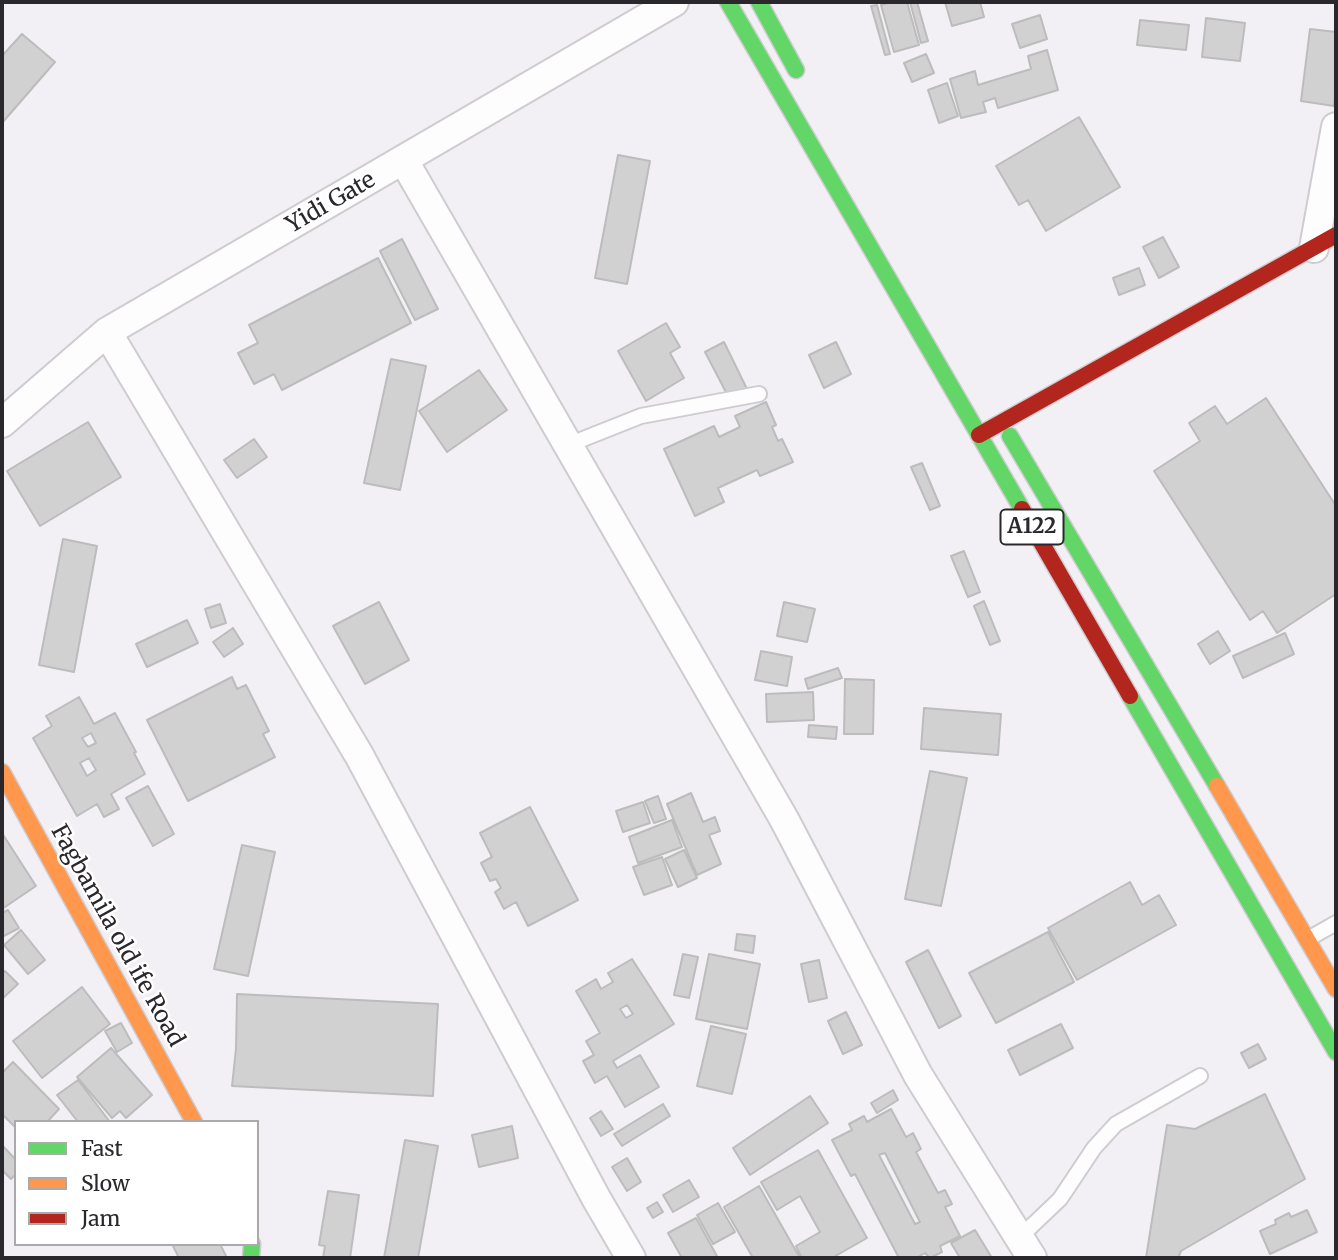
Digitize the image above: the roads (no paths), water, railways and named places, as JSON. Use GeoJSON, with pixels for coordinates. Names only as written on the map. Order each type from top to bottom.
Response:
{"type":"FeatureCollection","features":[{"type":"Feature","properties":{"kind":"main road","name":"A122"},"geometry":{"type":"LineString","coordinates":[[728,2],[1336,1052]]}},
{"type":"Feature","properties":{"kind":"main road"},"geometry":{"type":"LineString","coordinates":[[759,2],[807,87]]}},
{"type":"Feature","properties":{"kind":"main road"},"geometry":{"type":"LineString","coordinates":[[979,435],[999,417],[1325,242]]}},
{"type":"Feature","properties":{"kind":"main road","name":"A122"},"geometry":{"type":"LineString","coordinates":[[999,417],[1336,989]]}},
{"type":"Feature","properties":{"kind":"main road","name":"Fagbamila old ife Road"},"geometry":{"type":"LineString","coordinates":[[2,772],[193,1120]]}},
{"type":"Feature","properties":{"kind":"street","name":"Yidi Gate"},"geometry":{"type":"LineString","coordinates":[[2,422],[107,332],[674,2]]}},
{"type":"Feature","properties":{"kind":"street"},"geometry":{"type":"LineString","coordinates":[[1325,242],[1336,127]]}},
{"type":"Feature","properties":{"kind":"street"},"geometry":{"type":"LineString","coordinates":[[404,161],[784,820],[918,1074],[1026,1248]]}},
{"type":"Feature","properties":{"kind":"street"},"geometry":{"type":"LineString","coordinates":[[107,332],[359,755],[589,1186],[631,1258]]}},
{"type":"Feature","properties":{"kind":"lane"},"geometry":{"type":"LineString","coordinates":[[568,445],[641,416],[759,394]]}},
{"type":"Feature","properties":{"kind":"lane"},"geometry":{"type":"LineString","coordinates":[[1307,940],[1336,923]]}},
{"type":"Feature","properties":{"kind":"lane"},"geometry":{"type":"LineString","coordinates":[[1026,1248],[1094,1148],[1116,1124],[1200,1076]]}}]}
